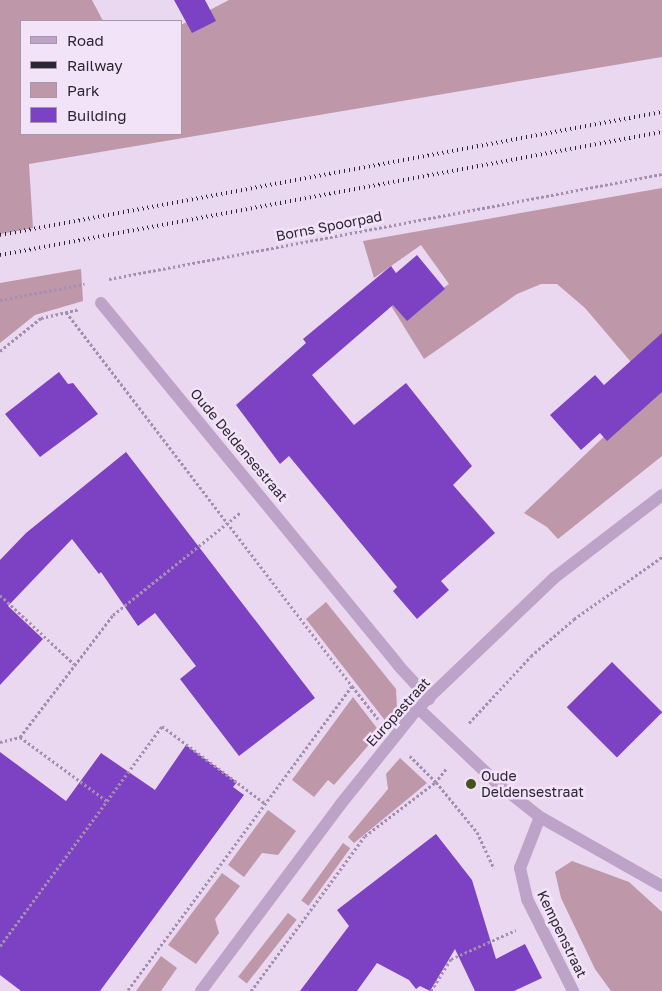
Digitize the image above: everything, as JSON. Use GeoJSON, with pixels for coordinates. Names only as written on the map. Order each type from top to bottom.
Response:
{"type":"FeatureCollection","features":[{"type":"Feature","properties":{"kind":"street","name":"Oude Deldensestraat"},"geometry":{"type":"LineString","coordinates":[[101,303],[261,496],[398,666],[429,698]]}},
{"type":"Feature","properties":{"kind":"street","name":"Europastraat"},"geometry":{"type":"LineString","coordinates":[[201,991],[393,738],[418,708],[554,578],[662,495]]}},
{"type":"Feature","properties":{"kind":"street"},"geometry":{"type":"LineString","coordinates":[[418,708],[461,749],[540,817],[662,886]]}},
{"type":"Feature","properties":{"kind":"street","name":"Kempenstraat"},"geometry":{"type":"LineString","coordinates":[[540,817],[520,868],[527,899],[573,991]]}},
{"type":"Feature","properties":{"kind":"path","name":"Borns Spoorpad"},"geometry":{"type":"LineString","coordinates":[[105,280],[662,174]]}},
{"type":"Feature","properties":{"kind":"path"},"geometry":{"type":"LineString","coordinates":[[0,300],[96,282]]}},
{"type":"Feature","properties":{"kind":"path"},"geometry":{"type":"LineString","coordinates":[[0,351],[42,318],[101,303]]}},
{"type":"Feature","properties":{"kind":"path"},"geometry":{"type":"LineString","coordinates":[[66,312],[225,525],[393,738],[436,782],[477,832],[497,876]]}},
{"type":"Feature","properties":{"kind":"path"},"geometry":{"type":"LineString","coordinates":[[0,742],[20,737],[113,615],[261,496]]}},
{"type":"Feature","properties":{"kind":"path"},"geometry":{"type":"LineString","coordinates":[[250,991],[365,836],[436,782],[461,749],[471,718],[531,656],[574,619],[662,557]]}},
{"type":"Feature","properties":{"kind":"path"},"geometry":{"type":"LineString","coordinates":[[0,595],[74,664]]}},
{"type":"Feature","properties":{"kind":"path"},"geometry":{"type":"LineString","coordinates":[[127,991],[352,686]]}},
{"type":"Feature","properties":{"kind":"path"},"geometry":{"type":"LineString","coordinates":[[0,946],[162,726],[266,804]]}},
{"type":"Feature","properties":{"kind":"path"},"geometry":{"type":"LineString","coordinates":[[20,737],[107,801]]}},
{"type":"Feature","properties":{"kind":"path"},"geometry":{"type":"LineString","coordinates":[[431,991],[451,959],[522,927]]}},
{"type":"Feature","properties":{"kind":"green space"},"geometry":{"type":"Polygon","coordinates":[[[0,0],[92,0],[102,20],[20,20],[20,135],[182,135],[182,24],[229,0],[662,0],[662,57],[29,164],[33,228],[0,234],[0,0]]]}},
{"type":"Feature","properties":{"kind":"green space"},"geometry":{"type":"Polygon","coordinates":[[[662,188],[662,456],[558,539],[547,527],[524,513],[654,389],[585,308],[557,284],[541,284],[517,294],[424,359],[385,296],[405,315],[449,284],[421,245],[374,278],[363,241],[662,188]]]}},
{"type":"Feature","properties":{"kind":"green space"},"geometry":{"type":"Polygon","coordinates":[[[81,269],[83,301],[35,315],[0,343],[0,283],[81,269]]]}},
{"type":"Feature","properties":{"kind":"green space"},"geometry":{"type":"Polygon","coordinates":[[[326,602],[396,689],[397,708],[387,723],[306,619],[326,602]]]}},
{"type":"Feature","properties":{"kind":"green space"},"geometry":{"type":"Polygon","coordinates":[[[353,697],[380,732],[334,785],[328,780],[314,797],[292,780],[353,697]]]}},
{"type":"Feature","properties":{"kind":"green space"},"geometry":{"type":"Polygon","coordinates":[[[400,758],[427,783],[354,843],[348,837],[388,789],[386,774],[400,758]]]}},
{"type":"Feature","properties":{"kind":"green space"},"geometry":{"type":"Polygon","coordinates":[[[268,810],[296,831],[278,855],[262,853],[244,877],[228,865],[268,810]]]}},
{"type":"Feature","properties":{"kind":"green space"},"geometry":{"type":"Polygon","coordinates":[[[343,843],[350,848],[309,906],[301,900],[343,843]]]}},
{"type":"Feature","properties":{"kind":"green space"},"geometry":{"type":"Polygon","coordinates":[[[572,861],[629,882],[662,912],[662,991],[611,991],[595,969],[561,898],[555,872],[572,861]]]}},
{"type":"Feature","properties":{"kind":"green space"},"geometry":{"type":"Polygon","coordinates":[[[222,873],[240,886],[215,919],[219,933],[196,964],[168,945],[222,873]]]}},
{"type":"Feature","properties":{"kind":"green space"},"geometry":{"type":"Polygon","coordinates":[[[288,913],[297,920],[247,984],[238,977],[288,913]]]}},
{"type":"Feature","properties":{"kind":"green space"},"geometry":{"type":"Polygon","coordinates":[[[161,956],[177,968],[161,991],[136,991],[161,956]]]}},
{"type":"Feature","properties":{"kind":"building"},"geometry":{"type":"Polygon","coordinates":[[[174,0],[205,0],[216,21],[192,33],[174,0]]]}},
{"type":"Feature","properties":{"kind":"building"},"geometry":{"type":"Polygon","coordinates":[[[417,255],[445,289],[407,321],[393,305],[312,375],[354,425],[406,383],[472,466],[453,485],[495,533],[441,581],[449,590],[417,619],[393,591],[397,587],[289,456],[280,464],[236,405],[306,343],[303,339],[391,266],[396,273],[417,255]]]}},
{"type":"Feature","properties":{"kind":"building"},"geometry":{"type":"Polygon","coordinates":[[[662,333],[662,392],[607,441],[600,433],[581,450],[550,415],[595,375],[604,385],[662,333]]]}},
{"type":"Feature","properties":{"kind":"building"},"geometry":{"type":"Polygon","coordinates":[[[59,372],[68,384],[73,383],[98,414],[40,457],[5,414],[59,372]]]}},
{"type":"Feature","properties":{"kind":"building"},"geometry":{"type":"Polygon","coordinates":[[[126,452],[315,698],[239,756],[180,679],[196,666],[155,613],[138,626],[101,572],[99,574],[72,539],[8,606],[43,639],[0,685],[0,560],[26,533],[126,452]]]}},
{"type":"Feature","properties":{"kind":"building"},"geometry":{"type":"Polygon","coordinates":[[[612,662],[662,712],[617,757],[567,707],[612,662]]]}},
{"type":"Feature","properties":{"kind":"building"},"geometry":{"type":"Polygon","coordinates":[[[186,745],[237,782],[233,787],[244,795],[100,991],[21,991],[0,975],[0,752],[66,801],[101,753],[155,790],[186,745]]]}},
{"type":"Feature","properties":{"kind":"building"},"geometry":{"type":"Polygon","coordinates":[[[436,834],[472,880],[496,959],[525,944],[542,978],[514,991],[475,991],[455,949],[430,991],[420,986],[416,989],[409,980],[377,963],[357,991],[300,991],[349,926],[337,910],[436,834]]]}},
{"type":"Feature","properties":{"kind":"railway"},"geometry":{"type":"LineString","coordinates":[[0,235],[662,112]]}},
{"type":"Feature","properties":{"kind":"railway"},"geometry":{"type":"LineString","coordinates":[[0,255],[662,132]]}},
{"type":"Feature","properties":{"kind":"place","name":"Oude Deldensestraat"},"geometry":{"type":"Point","coordinates":[471,784]}}]}
